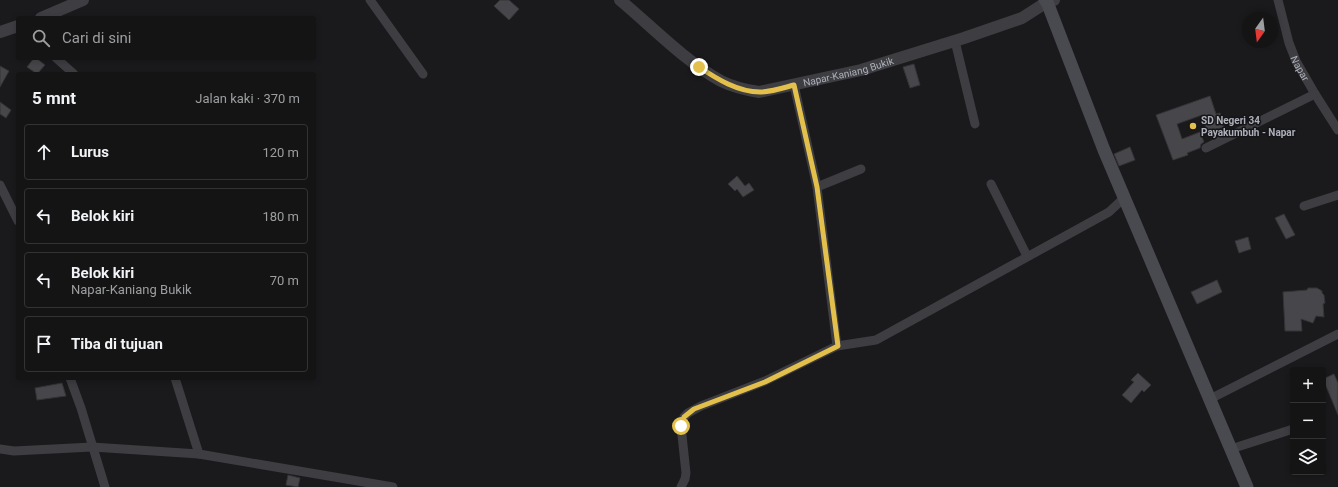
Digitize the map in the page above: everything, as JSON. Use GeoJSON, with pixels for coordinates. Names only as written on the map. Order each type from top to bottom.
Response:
{"type":"FeatureCollection","features":[{"type":"Feature","properties":{"kind":"main road"},"geometry":{"type":"LineString","coordinates":[[1049,1],[1104,150],[1247,487]]}},
{"type":"Feature","properties":{"kind":"street"},"geometry":{"type":"LineString","coordinates":[[46,16],[83,0]]}},
{"type":"Feature","properties":{"kind":"street"},"geometry":{"type":"LineString","coordinates":[[370,0],[423,74]]}},
{"type":"Feature","properties":{"kind":"street","name":"Napar-Kaniang Bukik"},"geometry":{"type":"LineString","coordinates":[[620,0],[692,62],[722,82],[744,90],[759,92],[861,70],[955,41],[1022,18],[1049,1]]}},
{"type":"Feature","properties":{"kind":"street","name":"Napar"},"geometry":{"type":"LineString","coordinates":[[1278,0],[1294,55],[1315,94],[1338,130]]}},
{"type":"Feature","properties":{"kind":"street"},"geometry":{"type":"LineString","coordinates":[[0,32],[16,29]]}},
{"type":"Feature","properties":{"kind":"street"},"geometry":{"type":"LineString","coordinates":[[955,41],[975,124]]}},
{"type":"Feature","properties":{"kind":"street"},"geometry":{"type":"LineString","coordinates":[[58,60],[72,72]]}},
{"type":"Feature","properties":{"kind":"street"},"geometry":{"type":"LineString","coordinates":[[794,85],[817,187],[838,346]]}},
{"type":"Feature","properties":{"kind":"street"},"geometry":{"type":"LineString","coordinates":[[1206,148],[1315,94]]}},
{"type":"Feature","properties":{"kind":"street"},"geometry":{"type":"LineString","coordinates":[[817,187],[860,169]]}},
{"type":"Feature","properties":{"kind":"street"},"geometry":{"type":"LineString","coordinates":[[991,184],[1027,256]]}},
{"type":"Feature","properties":{"kind":"street"},"geometry":{"type":"LineString","coordinates":[[0,185],[16,216]]}},
{"type":"Feature","properties":{"kind":"street"},"geometry":{"type":"LineString","coordinates":[[1304,206],[1338,195]]}},
{"type":"Feature","properties":{"kind":"street"},"geometry":{"type":"LineString","coordinates":[[681,487],[686,473],[681,426],[684,417],[688,413],[701,406],[765,382],[838,346],[876,340],[1108,212],[1124,198]]}},
{"type":"Feature","properties":{"kind":"street"},"geometry":{"type":"LineString","coordinates":[[1210,399],[1338,334]]}},
{"type":"Feature","properties":{"kind":"street"},"geometry":{"type":"LineString","coordinates":[[71,380],[81,408],[105,487]]}},
{"type":"Feature","properties":{"kind":"street"},"geometry":{"type":"LineString","coordinates":[[176,380],[198,454]]}},
{"type":"Feature","properties":{"kind":"street"},"geometry":{"type":"LineString","coordinates":[[1231,449],[1290,430]]}},
{"type":"Feature","properties":{"kind":"street"},"geometry":{"type":"LineString","coordinates":[[0,449],[14,451],[92,447],[198,454],[394,487]]}},
{"type":"Feature","properties":{"kind":"building"},"geometry":{"type":"Polygon","coordinates":[[[500,0],[509,0],[519,9],[509,20],[494,6],[500,0]]]}},
{"type":"Feature","properties":{"kind":"building"},"geometry":{"type":"Polygon","coordinates":[[[32,60],[39,60],[45,65],[39,72],[34,72],[27,67],[32,60]]]}},
{"type":"Feature","properties":{"kind":"building"},"geometry":{"type":"Polygon","coordinates":[[[914,64],[920,85],[910,88],[903,67],[914,64]]]}},
{"type":"Feature","properties":{"kind":"building"},"geometry":{"type":"Polygon","coordinates":[[[0,66],[9,71],[0,87],[0,66]]]}},
{"type":"Feature","properties":{"kind":"building"},"geometry":{"type":"Polygon","coordinates":[[[1210,96],[1216,114],[1220,113],[1224,127],[1207,132],[1202,115],[1177,124],[1182,139],[1200,132],[1204,142],[1201,144],[1200,148],[1187,153],[1188,155],[1173,160],[1156,115],[1210,96]]]}},
{"type":"Feature","properties":{"kind":"building"},"geometry":{"type":"Polygon","coordinates":[[[0,102],[11,110],[6,118],[0,114],[0,102]]]}},
{"type":"Feature","properties":{"kind":"building"},"geometry":{"type":"Polygon","coordinates":[[[1130,147],[1135,160],[1119,166],[1114,154],[1130,147]]]}},
{"type":"Feature","properties":{"kind":"building"},"geometry":{"type":"Polygon","coordinates":[[[737,176],[745,186],[749,183],[754,190],[743,197],[737,189],[735,191],[728,184],[737,176]]]}},
{"type":"Feature","properties":{"kind":"building"},"geometry":{"type":"Polygon","coordinates":[[[1284,214],[1295,235],[1286,239],[1275,218],[1284,214]]]}},
{"type":"Feature","properties":{"kind":"building"},"geometry":{"type":"Polygon","coordinates":[[[1248,237],[1251,249],[1239,253],[1235,241],[1248,237]]]}},
{"type":"Feature","properties":{"kind":"building"},"geometry":{"type":"Polygon","coordinates":[[[1217,280],[1222,292],[1197,304],[1191,292],[1217,280]]]}},
{"type":"Feature","properties":{"kind":"building"},"geometry":{"type":"Polygon","coordinates":[[[1308,288],[1317,288],[1322,291],[1325,303],[1323,304],[1324,317],[1316,316],[1313,323],[1301,319],[1302,331],[1285,331],[1283,292],[1307,290],[1308,288]]]}},
{"type":"Feature","properties":{"kind":"building"},"geometry":{"type":"Polygon","coordinates":[[[1138,373],[1151,385],[1144,392],[1142,390],[1131,403],[1122,395],[1134,382],[1131,380],[1138,373]]]}},
{"type":"Feature","properties":{"kind":"building"},"geometry":{"type":"Polygon","coordinates":[[[1334,374],[1338,383],[1338,415],[1326,386],[1326,378],[1334,374]]]}},
{"type":"Feature","properties":{"kind":"building"},"geometry":{"type":"Polygon","coordinates":[[[62,383],[66,396],[37,400],[35,388],[62,383]]]}},
{"type":"Feature","properties":{"kind":"building"},"geometry":{"type":"Polygon","coordinates":[[[288,475],[300,478],[298,487],[286,485],[288,475]]]}},
{"type":"Feature","properties":{"kind":"place","name":"SD Negeri 34 Payakumbuh - Napar"},"geometry":{"type":"Point","coordinates":[1193,126]}},
{"type":"Feature","properties":{"kind":"route"},"geometry":{"type":"LineString","coordinates":[[681,426],[684,417],[694,409],[765,382],[838,346],[817,187],[794,85],[759,92],[744,90],[722,82],[699,67]]}}]}
